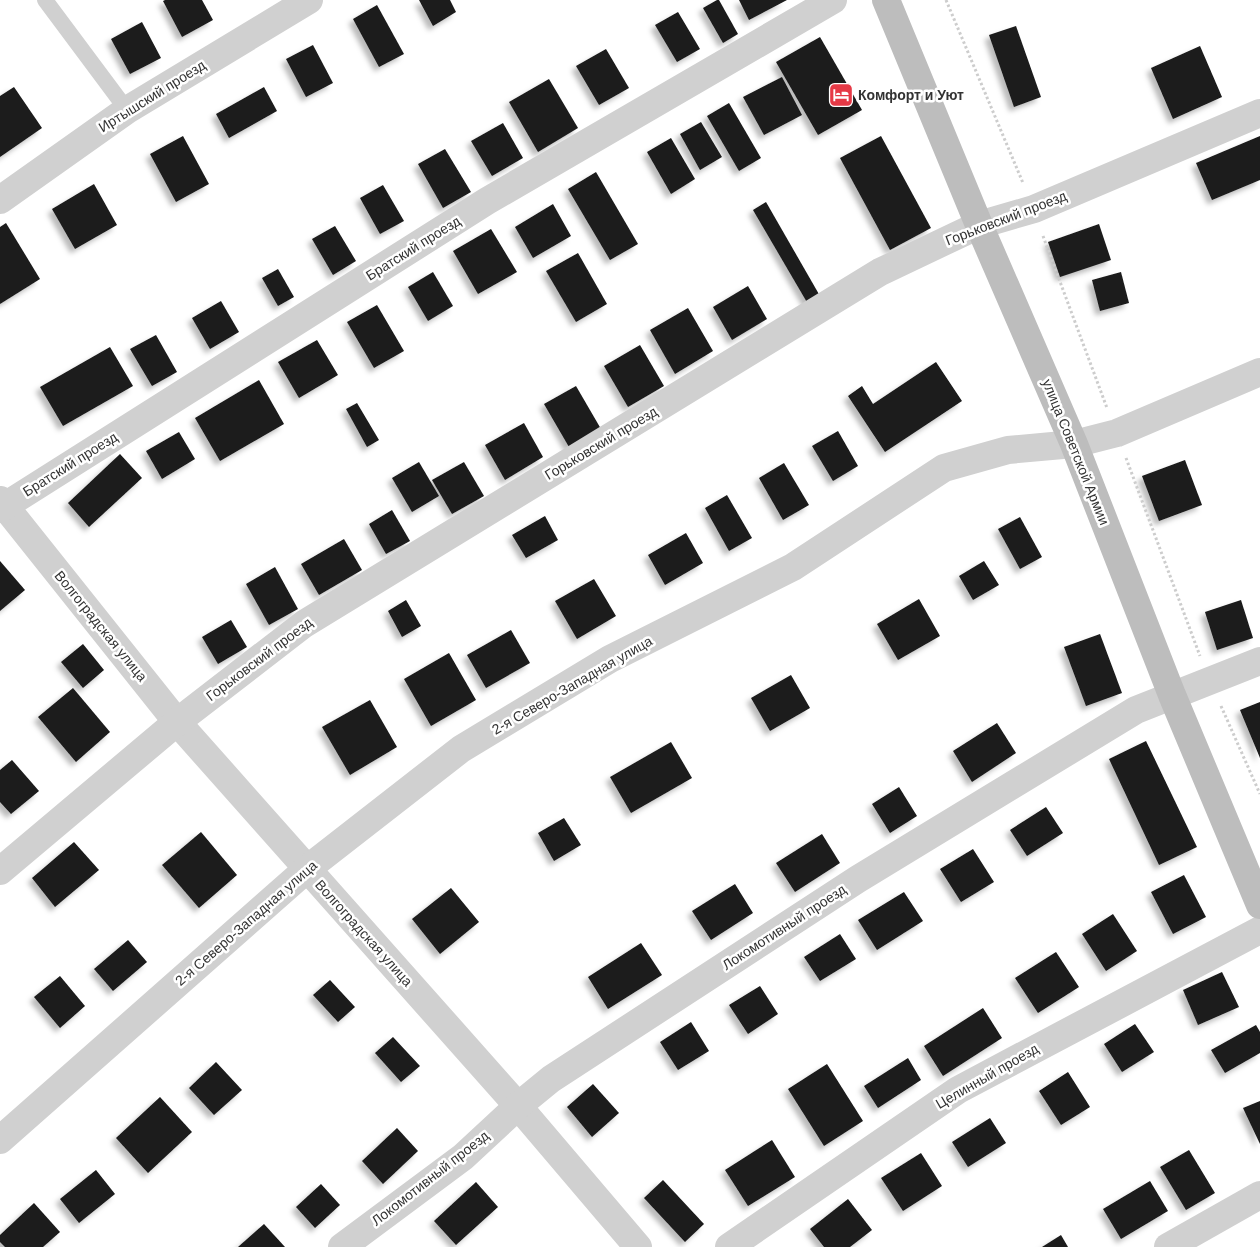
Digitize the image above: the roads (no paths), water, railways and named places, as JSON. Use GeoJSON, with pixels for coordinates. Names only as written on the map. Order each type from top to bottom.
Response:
{"type":"FeatureCollection","features":[{"type":"Feature","properties":{"kind":"street","name":"Иртышский проезд"},"geometry":{"type":"LineString","coordinates":[[0,200],[127,110],[310,0]]}},
{"type":"Feature","properties":{"kind":"street","name":"Братский проезд"},"geometry":{"type":"LineString","coordinates":[[2,505],[487,201],[833,0]]}},
{"type":"Feature","properties":{"kind":"street","name":"улица Советской Армии"},"geometry":{"type":"LineString","coordinates":[[886,0],[978,226],[1074,444],[1172,695],[1260,905]]}},
{"type":"Feature","properties":{"kind":"street","name":"Горьковский проезд"},"geometry":{"type":"LineString","coordinates":[[0,871],[177,722],[304,624],[880,272],[978,226],[1034,209],[1260,113]]}},
{"type":"Feature","properties":{"kind":"street","name":"2-я Северо-Западная улица"},"geometry":{"type":"LineString","coordinates":[[0,1140],[307,869],[461,749],[610,659],[793,567],[944,468],[1008,450],[1074,444],[1117,433],[1260,372]]}},
{"type":"Feature","properties":{"kind":"street","name":"Волгоградская улица"},"geometry":{"type":"LineString","coordinates":[[2,505],[177,722],[518,1106],[638,1247]]}},
{"type":"Feature","properties":{"kind":"street","name":"Локомотивный проезд"},"geometry":{"type":"LineString","coordinates":[[342,1247],[463,1157],[518,1106],[551,1079],[858,879],[1136,710],[1260,661]]}},
{"type":"Feature","properties":{"kind":"street","name":"Целинный проезд"},"geometry":{"type":"LineString","coordinates":[[729,1247],[958,1090],[1260,930]]}},
{"type":"Feature","properties":{"kind":"street"},"geometry":{"type":"LineString","coordinates":[[1168,1247],[1260,1195]]}},
{"type":"Feature","properties":{"kind":"lane"},"geometry":{"type":"LineString","coordinates":[[45,0],[127,110]]}},
{"type":"Feature","properties":{"kind":"place","name":"Комфорт и Уют"},"geometry":{"type":"Point","coordinates":[841,95]}}]}
